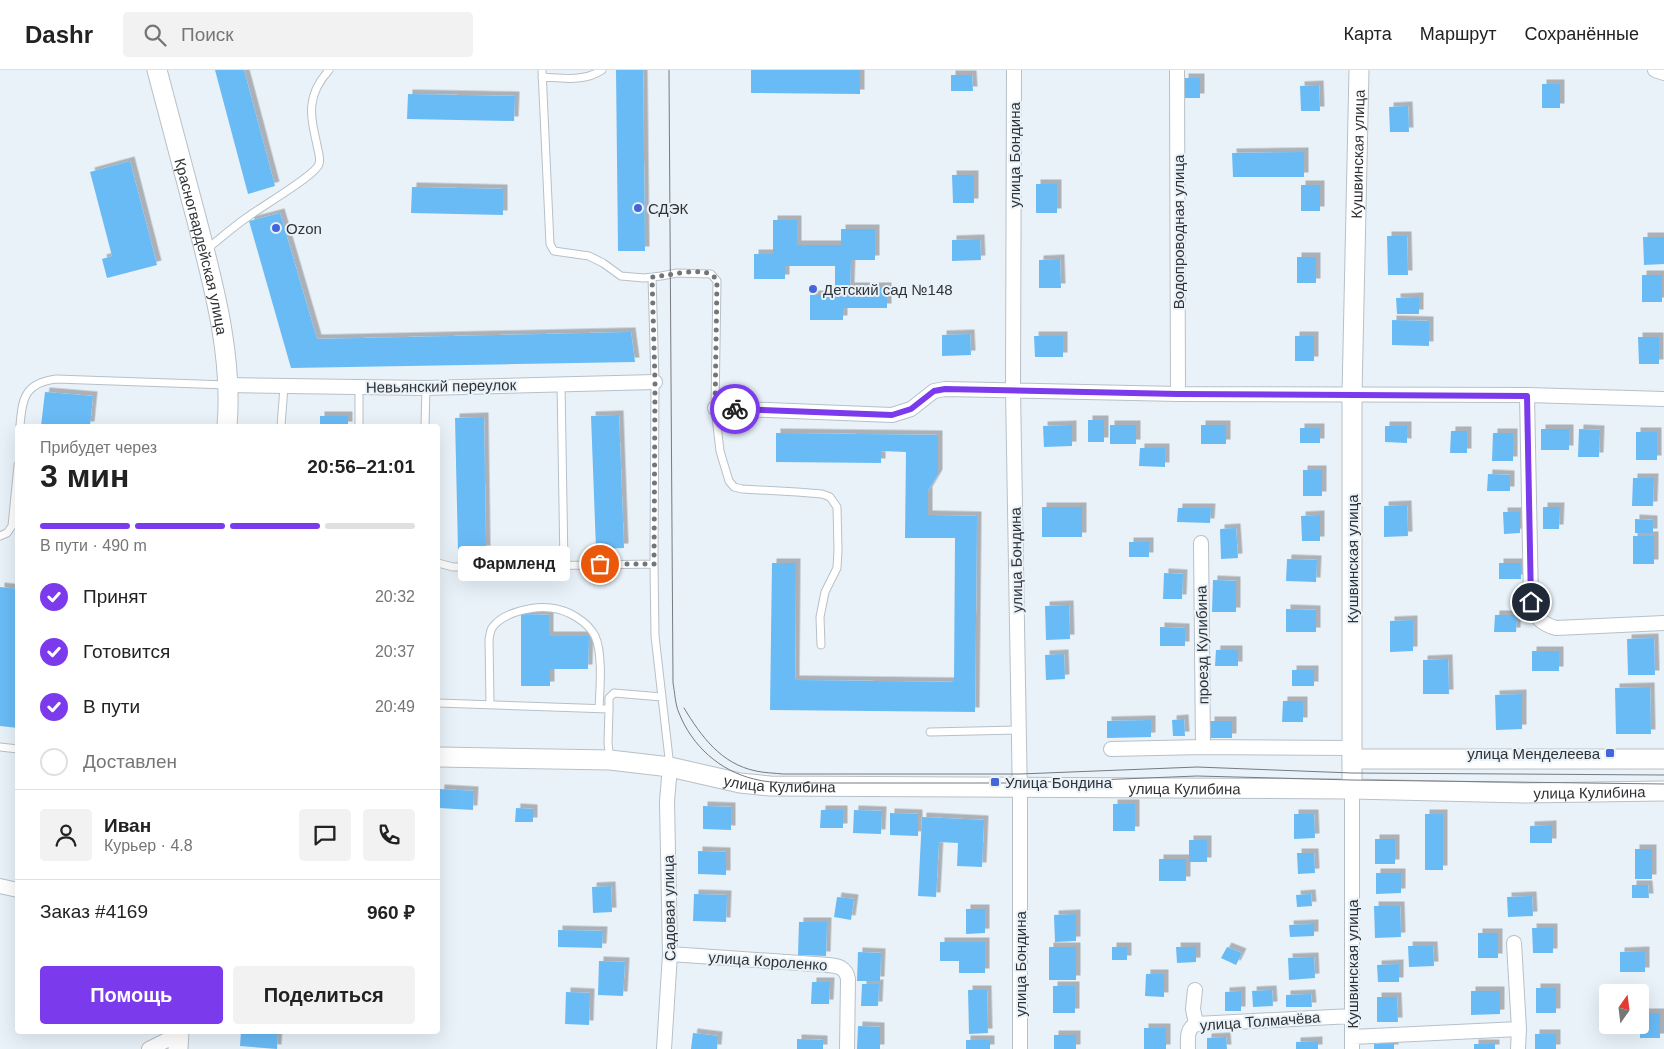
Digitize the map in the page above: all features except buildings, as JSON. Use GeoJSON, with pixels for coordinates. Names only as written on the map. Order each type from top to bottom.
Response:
{"type":"FeatureCollection","features":[{"type":"Feature","properties":{"kind":"main road","name":"Красногвардейская улица"},"geometry":{"type":"LineString","coordinates":[[157,70],[216,298],[228,385],[227,424]]}},
{"type":"Feature","properties":{"kind":"main road","name":"Кушвинская улица"},"geometry":{"type":"LineString","coordinates":[[1352,789],[1352,395],[1359,70]]}},
{"type":"Feature","properties":{"kind":"main road"},"geometry":{"type":"LineString","coordinates":[[1352,754],[1664,759]]}},
{"type":"Feature","properties":{"kind":"main road","name":"улица Кулибина"},"geometry":{"type":"LineString","coordinates":[[440,757],[610,760],[670,767],[740,783],[770,786],[1352,789],[1524,793],[1664,791]]}},
{"type":"Feature","properties":{"kind":"street","name":"улица Бондина"},"geometry":{"type":"LineString","coordinates":[[1014,70],[1013,390],[1020,787],[1020,1049]]}},
{"type":"Feature","properties":{"kind":"street","name":"Водопроводная улица"},"geometry":{"type":"LineString","coordinates":[[1177,70],[1178,394]]}},
{"type":"Feature","properties":{"kind":"street"},"geometry":{"type":"LineString","coordinates":[[1655,70],[1664,74]]}},
{"type":"Feature","properties":{"kind":"street","name":"Невьянский переулок"},"geometry":{"type":"LineString","coordinates":[[228,385],[426,388],[655,382]]}},
{"type":"Feature","properties":{"kind":"street"},"geometry":{"type":"LineString","coordinates":[[715,408],[892,415],[911,409],[934,391],[940,389],[1178,394],[1527,396],[1664,399]]}},
{"type":"Feature","properties":{"kind":"street"},"geometry":{"type":"LineString","coordinates":[[1527,396],[1531,602],[1538,619],[1545,625],[1556,628],[1664,623]]}},
{"type":"Feature","properties":{"kind":"street","name":"проезд Кулибина"},"geometry":{"type":"LineString","coordinates":[[1201,543],[1203,747]]}},
{"type":"Feature","properties":{"kind":"street"},"geometry":{"type":"LineString","coordinates":[[1111,749],[1203,747],[1352,754]]}},
{"type":"Feature","properties":{"kind":"street","name":"Садовая улица"},"geometry":{"type":"LineString","coordinates":[[664,1049],[670,954],[667,801],[670,767]]}},
{"type":"Feature","properties":{"kind":"street","name":"Кушвинская улица"},"geometry":{"type":"LineString","coordinates":[[1352,789],[1352,1043]]}},
{"type":"Feature","properties":{"kind":"street"},"geometry":{"type":"LineString","coordinates":[[0,886],[15,889]]}},
{"type":"Feature","properties":{"kind":"street"},"geometry":{"type":"LineString","coordinates":[[1514,943],[1519,1029],[1518,1049]]}},
{"type":"Feature","properties":{"kind":"street","name":"улица Короленко"},"geometry":{"type":"LineString","coordinates":[[670,954],[829,964],[842,967],[847,973],[848,979],[847,1049]]}},
{"type":"Feature","properties":{"kind":"street"},"geometry":{"type":"LineString","coordinates":[[1195,990],[1193,1009],[1196,1024]]}},
{"type":"Feature","properties":{"kind":"street","name":"улица Толмачёва"},"geometry":{"type":"LineString","coordinates":[[1188,1049],[1188,1032],[1191,1026],[1196,1024],[1352,1016]]}},
{"type":"Feature","properties":{"kind":"street"},"geometry":{"type":"LineString","coordinates":[[1352,1043],[1519,1029]]}},
{"type":"Feature","properties":{"kind":"street"},"geometry":{"type":"LineString","coordinates":[[149,1049],[176,1036]]}},
{"type":"Feature","properties":{"kind":"lane"},"geometry":{"type":"LineString","coordinates":[[204,251],[248,216],[284,194],[317,168],[320,163],[320,157],[311,113],[312,98],[321,79],[328,70]]}},
{"type":"Feature","properties":{"kind":"lane"},"geometry":{"type":"LineString","coordinates":[[602,70],[594,75],[577,78],[542,73],[542,108],[550,244],[554,251],[589,256],[604,263],[621,276],[652,277],[702,272],[711,274],[717,280],[715,408],[720,451],[729,481],[734,487],[742,489],[822,494],[830,497],[837,508],[838,550],[836,568],[825,592],[820,617],[821,645]]}},
{"type":"Feature","properties":{"kind":"lane"},"geometry":{"type":"LineString","coordinates":[[652,277],[655,382],[655,636],[670,767]]}},
{"type":"Feature","properties":{"kind":"lane"},"geometry":{"type":"LineString","coordinates":[[20,424],[22,404],[27,393],[36,384],[46,380],[228,385]]}},
{"type":"Feature","properties":{"kind":"lane"},"geometry":{"type":"LineString","coordinates":[[561,384],[564,565]]}},
{"type":"Feature","properties":{"kind":"lane"},"geometry":{"type":"LineString","coordinates":[[281,424],[284,387]]}},
{"type":"Feature","properties":{"kind":"lane"},"geometry":{"type":"LineString","coordinates":[[358,424],[359,388]]}},
{"type":"Feature","properties":{"kind":"lane"},"geometry":{"type":"LineString","coordinates":[[425,424],[426,388]]}},
{"type":"Feature","properties":{"kind":"lane"},"geometry":{"type":"LineString","coordinates":[[0,536],[7,533],[12,526],[15,496]]}},
{"type":"Feature","properties":{"kind":"lane"},"geometry":{"type":"LineString","coordinates":[[440,564],[452,567],[654,564]]}},
{"type":"Feature","properties":{"kind":"lane"},"geometry":{"type":"LineString","coordinates":[[490,704],[489,639],[491,629],[500,620],[520,610],[552,608],[571,614],[588,625],[596,638],[599,658],[599,708]]}},
{"type":"Feature","properties":{"kind":"lane"},"geometry":{"type":"LineString","coordinates":[[610,760],[608,743],[609,698],[614,693],[662,697]]}},
{"type":"Feature","properties":{"kind":"lane"},"geometry":{"type":"LineString","coordinates":[[440,703],[609,709]]}},
{"type":"Feature","properties":{"kind":"lane"},"geometry":{"type":"LineString","coordinates":[[930,732],[1019,730]]}},
{"type":"Feature","properties":{"kind":"lane"},"geometry":{"type":"LineString","coordinates":[[0,747],[15,749]]}},
{"type":"Feature","properties":{"kind":"tram line"},"geometry":{"type":"LineString","coordinates":[[669,70],[673,683],[679,713],[691,736],[699,746],[719,763],[730,770],[754,779],[785,783],[1020,783],[1197,776],[1664,784]]}},
{"type":"Feature","properties":{"kind":"tram line"},"geometry":{"type":"LineString","coordinates":[[684,708],[705,738],[722,755],[744,767],[766,773],[1020,774],[1197,767],[1352,773],[1664,775]]}},
{"type":"Feature","properties":{"kind":"way so far"},"geometry":{"type":"LineString","coordinates":[[600,564],[654,564],[655,382],[652,277],[702,272],[711,274],[717,280],[715,408],[735,409]]}},
{"type":"Feature","properties":{"kind":"place","name":"СДЭК"},"geometry":{"type":"Point","coordinates":[638,208]}},
{"type":"Feature","properties":{"kind":"place","name":"Ozon"},"geometry":{"type":"Point","coordinates":[276,228]}},
{"type":"Feature","properties":{"kind":"place","name":"Детский сад №148"},"geometry":{"type":"Point","coordinates":[813,289]}},
{"type":"Feature","properties":{"kind":"place","name":"Фармленд"},"geometry":{"type":"Point","coordinates":[600,564]}},
{"type":"Feature","properties":{"kind":"place","name":"улица Менделеева"},"geometry":{"type":"Point","coordinates":[1610,753]}},
{"type":"Feature","properties":{"kind":"place","name":"Улица Бондина"},"geometry":{"type":"Point","coordinates":[995,782]}},
{"type":"Feature","properties":{"kind":"route"},"geometry":{"type":"LineString","coordinates":[[735,409],[892,415],[911,409],[934,391],[940,389],[1178,394],[1527,396],[1531,602]]}}]}
